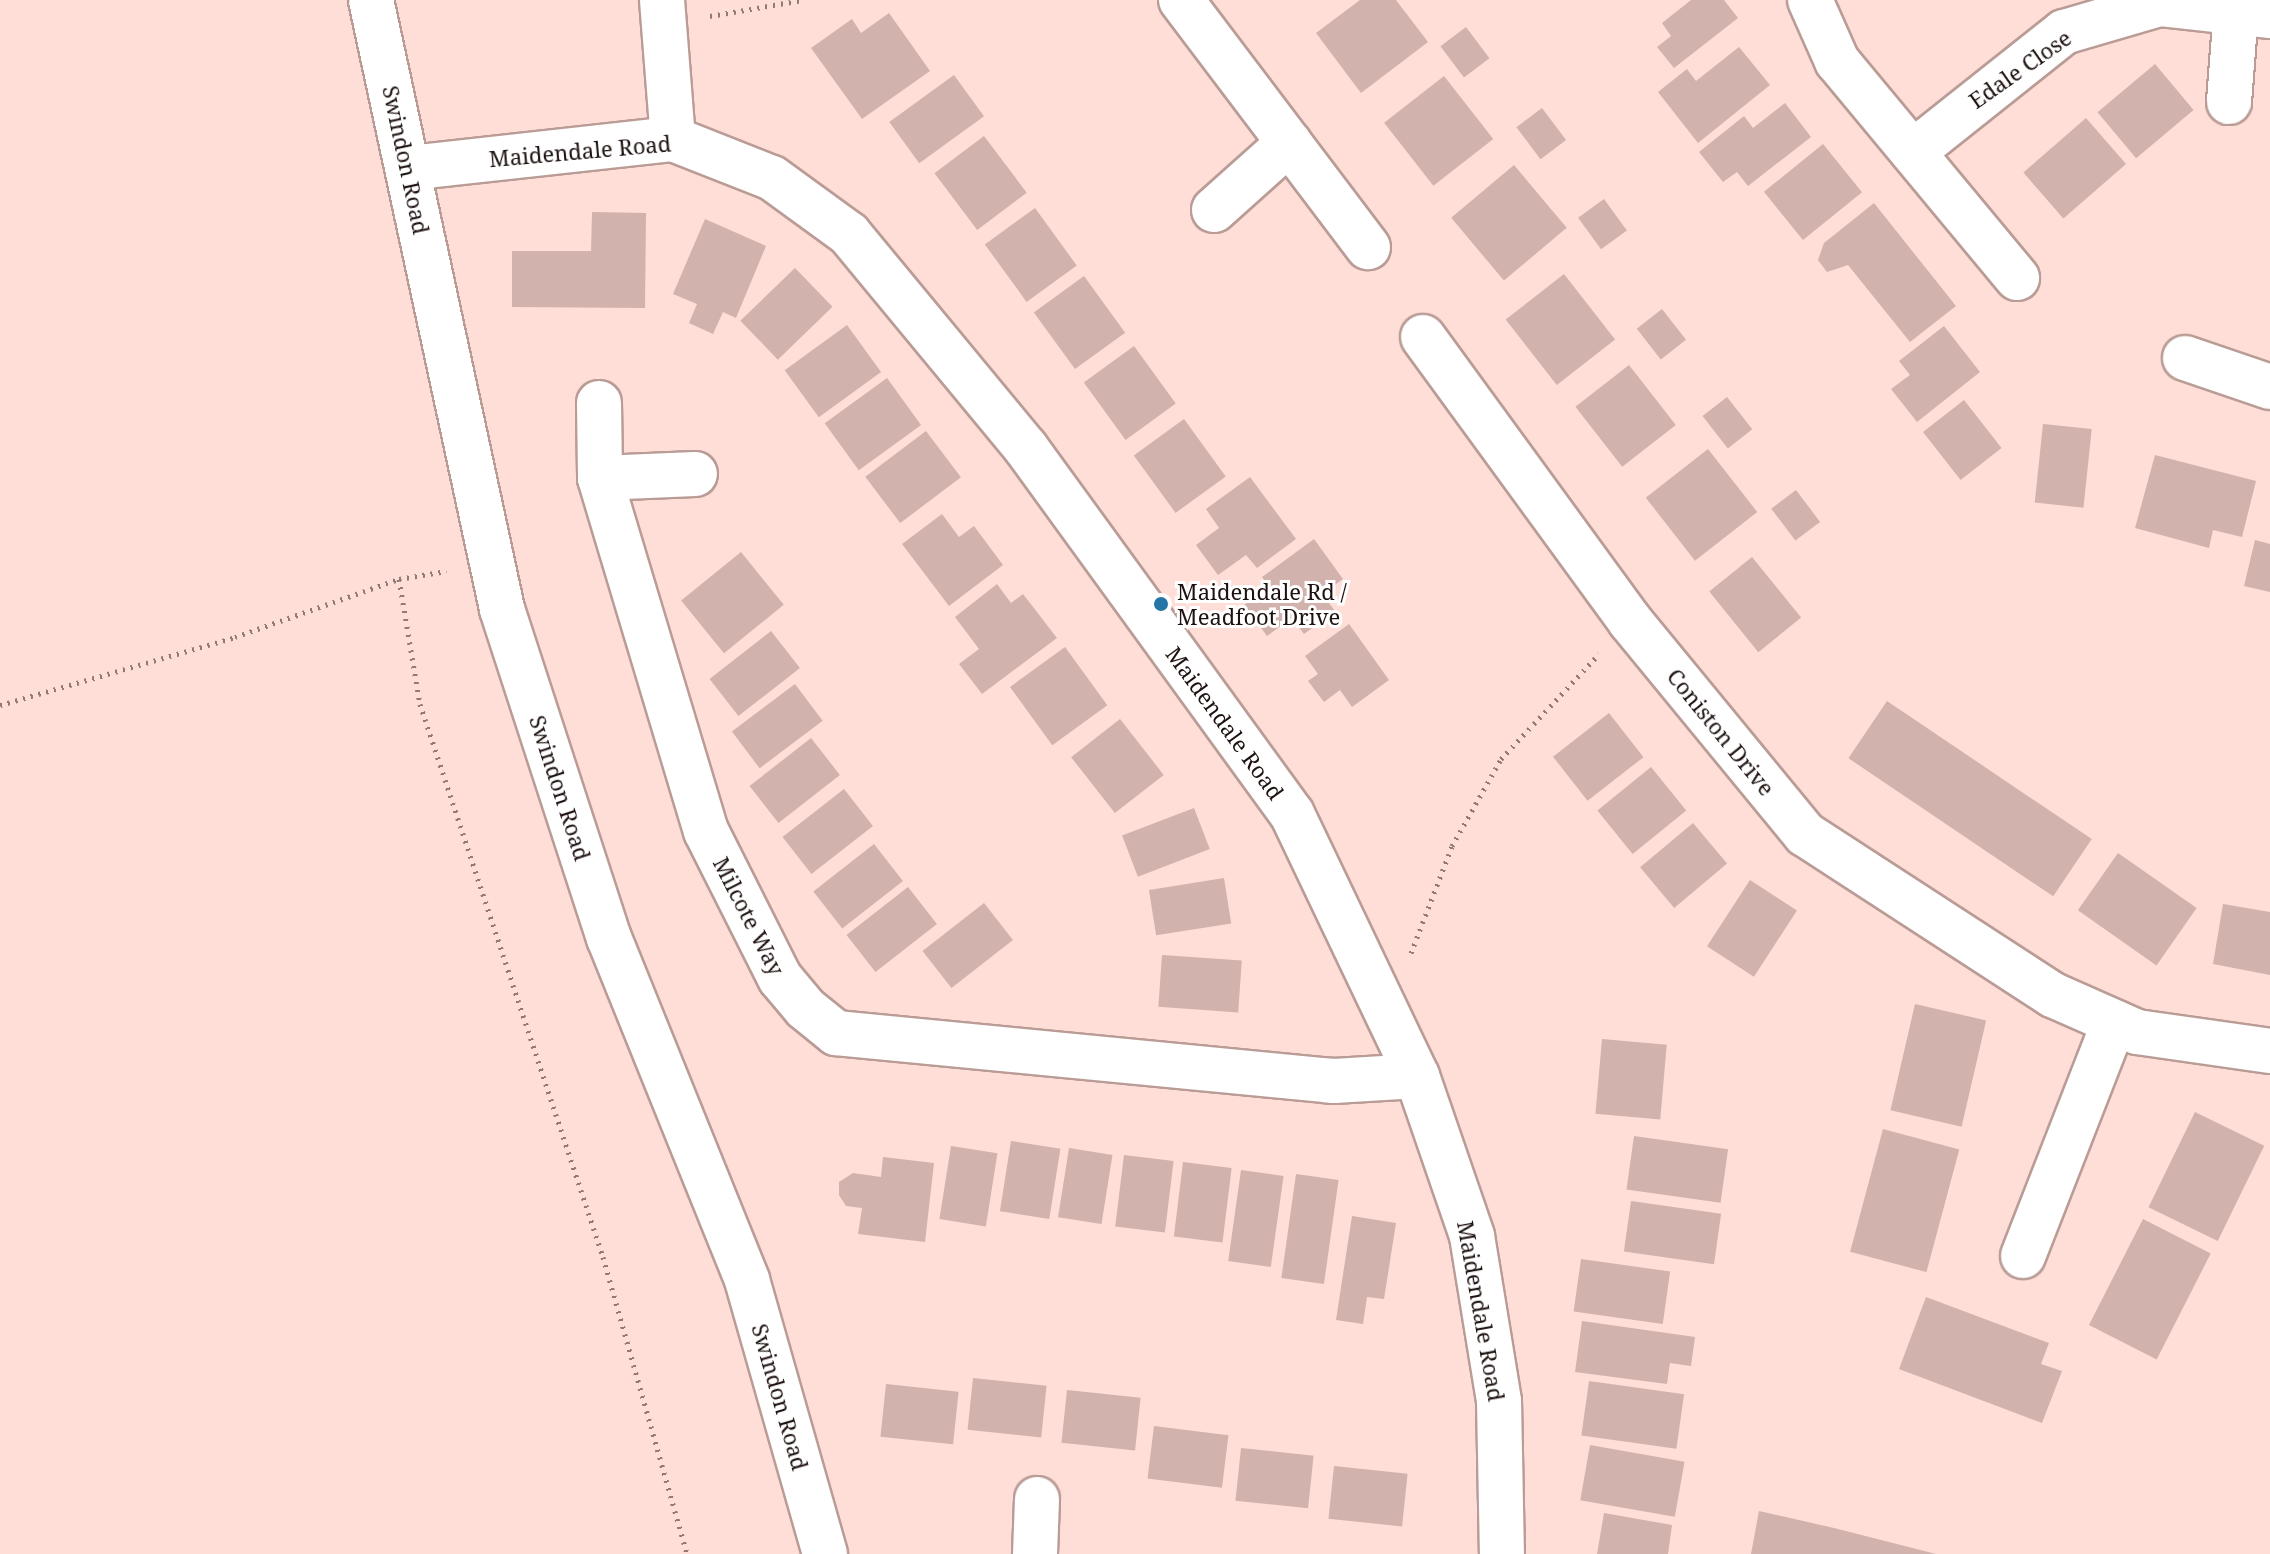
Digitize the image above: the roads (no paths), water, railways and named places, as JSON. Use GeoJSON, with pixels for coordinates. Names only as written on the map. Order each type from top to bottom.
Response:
{"type":"FeatureCollection","features":[{"type":"Feature","properties":{"kind":"street","name":"Swindon Road"},"geometry":{"type":"LineString","coordinates":[[371,0],[502,609],[609,938],[747,1280],[825,1554]]}},
{"type":"Feature","properties":{"kind":"street"},"geometry":{"type":"LineString","coordinates":[[1181,0],[1368,247]]}},
{"type":"Feature","properties":{"kind":"street"},"geometry":{"type":"LineString","coordinates":[[1810,0],[1837,61],[2017,278]]}},
{"type":"Feature","properties":{"kind":"street","name":"Edale Close"},"geometry":{"type":"LineString","coordinates":[[1913,152],[2064,32],[2159,4],[2253,14],[2229,102]]}},
{"type":"Feature","properties":{"kind":"street"},"geometry":{"type":"LineString","coordinates":[[663,12],[673,139]]}},
{"type":"Feature","properties":{"kind":"street","name":"Maidendale Road"},"geometry":{"type":"LineString","coordinates":[[409,168],[673,139],[772,178],[849,234],[1026,448],[1292,814],[1417,1076],[1472,1236],[1499,1401],[1502,1554]]}},
{"type":"Feature","properties":{"kind":"street"},"geometry":{"type":"LineString","coordinates":[[1214,210],[1289,143]]}},
{"type":"Feature","properties":{"kind":"street","name":"Coniston Drive"},"geometry":{"type":"LineString","coordinates":[[1423,337],[1630,621],[1805,834],[2053,995],[2137,1032],[2270,1051]]}},
{"type":"Feature","properties":{"kind":"street"},"geometry":{"type":"LineString","coordinates":[[2185,358],[2270,387]]}},
{"type":"Feature","properties":{"kind":"street","name":"Milcote Way"},"geometry":{"type":"LineString","coordinates":[[599,403],[600,478],[706,831],[780,978],[836,1033],[1334,1081],[1417,1076]]}},
{"type":"Feature","properties":{"kind":"street"},"geometry":{"type":"LineString","coordinates":[[600,478],[695,474]]}},
{"type":"Feature","properties":{"kind":"street"},"geometry":{"type":"LineString","coordinates":[[2023,1256],[2114,1022]]}},
{"type":"Feature","properties":{"kind":"street"},"geometry":{"type":"LineString","coordinates":[[1035,1554],[1037,1499]]}},
{"type":"Feature","properties":{"kind":"place","name":"Maidendale Rd / Meadfoot Drive"},"geometry":{"type":"Point","coordinates":[1161,604]}}]}
